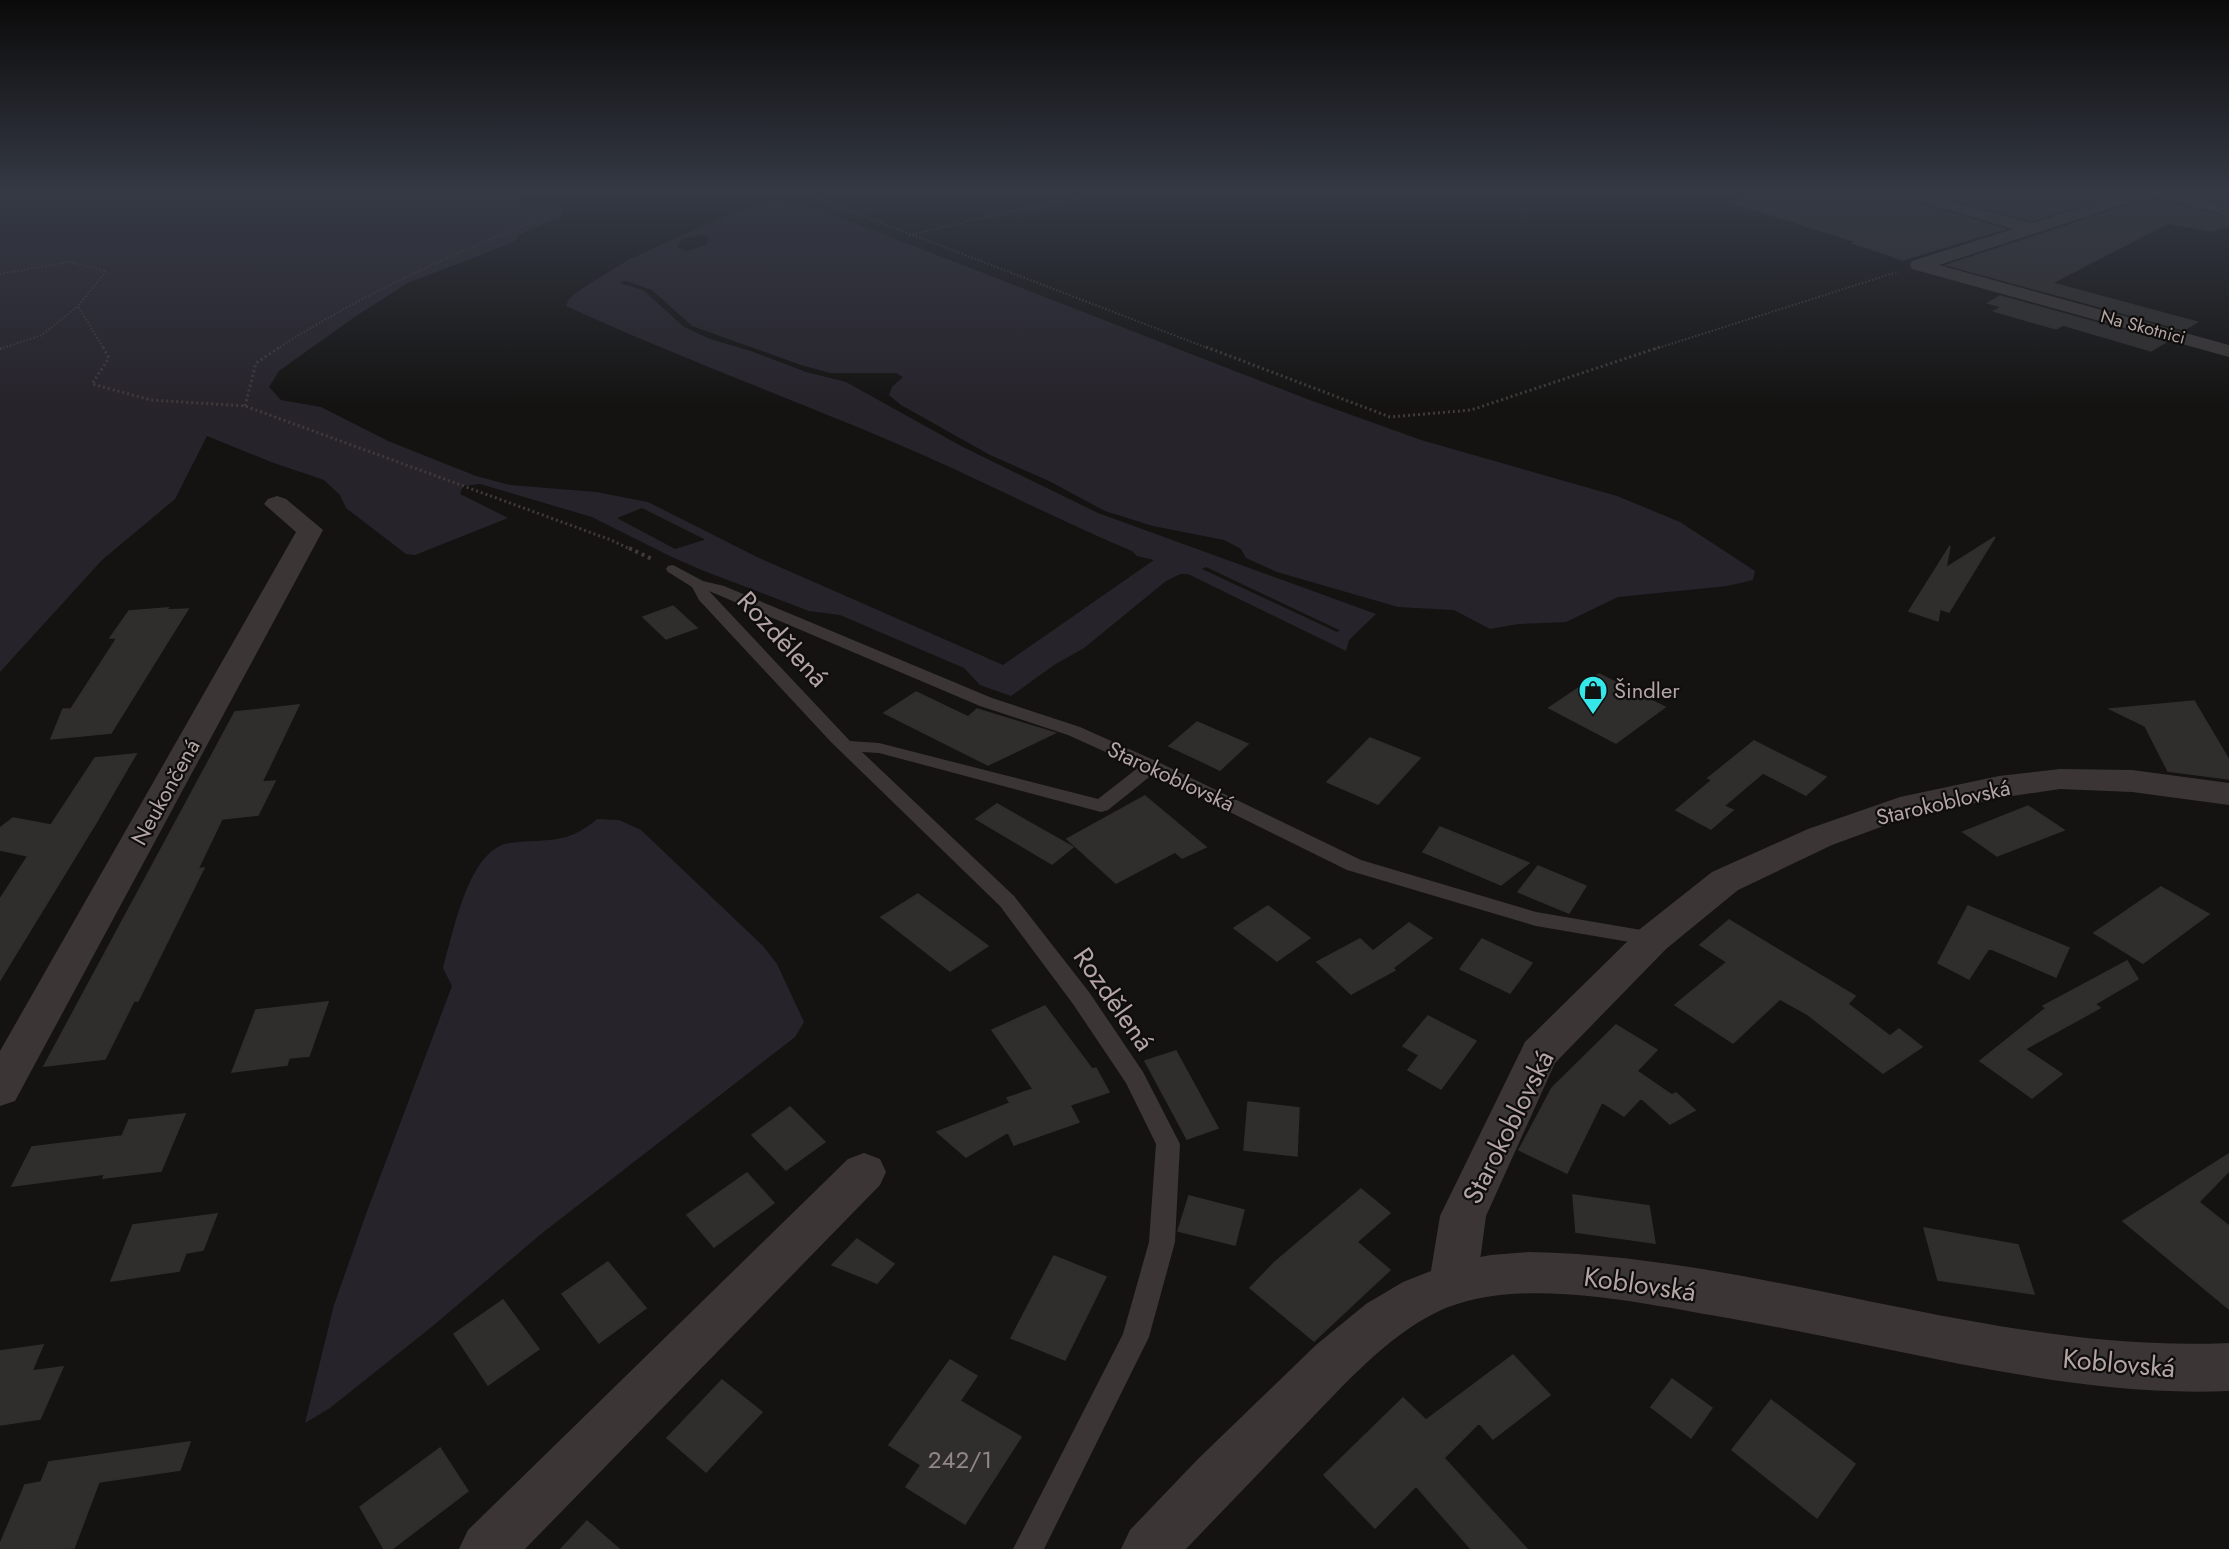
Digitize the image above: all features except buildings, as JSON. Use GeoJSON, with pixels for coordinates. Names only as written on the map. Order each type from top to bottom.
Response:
{"type":"FeatureCollection","features":[{"type":"Feature","properties":{"kind":"street"},"geometry":{"type":"LineString","coordinates":[[1919,266],[1927,263]]}},
{"type":"Feature","properties":{"kind":"street","name":"Na Skotnici"},"geometry":{"type":"LineString","coordinates":[[1919,266],[2229,351]]}},
{"type":"Feature","properties":{"kind":"street","name":"Neukončená"},"geometry":{"type":"LineString","coordinates":[[0,1089],[310,530],[277,504]]}},
{"type":"Feature","properties":{"kind":"street","name":"Starokoblovská"},"geometry":{"type":"LineString","coordinates":[[1453,1283],[1463,1216],[1539,1053],[1653,939],[1725,881],[1820,837],[1900,808],[1999,788],[2060,779],[2132,781],[2229,794]]}},
{"type":"Feature","properties":{"kind":"street"},"geometry":{"type":"LineString","coordinates":[[487,1549],[864,1172]]}},
{"type":"Feature","properties":{"kind":"street","name":"Koblovská"},"geometry":{"type":"LineString","coordinates":[[1149,1549],[1300,1394],[1361,1337],[1399,1309],[1453,1283],[1508,1275],[1567,1274],[1612,1278],[1775,1304],[1990,1346],[2092,1363],[2131,1368],[2229,1367]]}},
{"type":"Feature","properties":{"kind":"lane"},"geometry":{"type":"LineString","coordinates":[[673,569],[698,584]]}},
{"type":"Feature","properties":{"kind":"lane","name":"Rozdělená"},"geometry":{"type":"LineString","coordinates":[[698,584],[704,597],[845,746],[1007,902],[1081,998],[1135,1078],[1167,1144],[1162,1242],[1136,1337],[1028,1549]]}},
{"type":"Feature","properties":{"kind":"lane","name":"Starokoblovská"},"geometry":{"type":"LineString","coordinates":[[698,584],[719,589],[986,702],[1074,730],[1354,865],[1536,919],[1653,939]]}},
{"type":"Feature","properties":{"kind":"lane"},"geometry":{"type":"LineString","coordinates":[[845,746],[879,748],[1101,806],[1152,766]]}},
{"type":"Feature","properties":{"kind":"path"},"geometry":{"type":"LineString","coordinates":[[0,274],[62,263]]}},
{"type":"Feature","properties":{"kind":"path"},"geometry":{"type":"LineString","coordinates":[[0,349],[42,335],[78,306],[106,271],[74,263]]}},
{"type":"Feature","properties":{"kind":"path"},"geometry":{"type":"LineString","coordinates":[[245,406],[256,363],[315,324],[434,263]]}},
{"type":"Feature","properties":{"kind":"path"},"geometry":{"type":"LineString","coordinates":[[981,263],[1390,417],[1471,410],[1773,310],[1919,266]]}},
{"type":"Feature","properties":{"kind":"path"},"geometry":{"type":"LineString","coordinates":[[78,306],[109,358],[92,384],[151,400],[245,406],[411,464],[611,540],[673,569]]}},
{"type":"Feature","properties":{"kind":"shaded area"},"geometry":{"type":"Polygon","coordinates":[[[0,263],[459,263],[408,283],[356,316],[279,371],[269,387],[281,400],[321,407],[388,441],[476,476],[510,485],[596,492],[648,502],[759,558],[1003,665],[1154,560],[1137,556],[1132,551],[893,442],[606,324],[566,306],[569,299],[623,263],[958,263],[1307,399],[1421,440],[1617,496],[1680,522],[1755,571],[1753,580],[1727,586],[1618,597],[1566,622],[1518,624],[1490,629],[1454,610],[1398,607],[1277,572],[1246,558],[1241,549],[1224,540],[1153,526],[1105,511],[1049,481],[990,455],[901,405],[889,395],[892,387],[903,377],[896,373],[830,373],[801,365],[692,326],[652,290],[626,281],[619,283],[643,290],[684,327],[710,339],[751,351],[806,372],[846,382],[961,446],[1098,513],[1376,614],[1349,640],[1346,651],[1188,574],[1180,574],[1166,581],[1084,648],[1054,665],[1011,696],[980,685],[964,668],[840,615],[809,611],[704,571],[592,517],[480,484],[463,486],[460,494],[508,518],[415,555],[406,554],[346,508],[340,495],[324,480],[271,462],[207,436],[175,499],[102,560],[0,672],[0,263]],[[642,508],[617,518],[675,549],[704,540],[704,539],[642,508]],[[1206,567],[1202,569],[1337,632],[1340,630],[1206,567]]]}},
{"type":"Feature","properties":{"kind":"shaded area"},"geometry":{"type":"Polygon","coordinates":[[[597,819],[619,820],[641,830],[763,946],[777,964],[804,1022],[795,1037],[541,1234],[434,1325],[330,1408],[305,1423],[334,1305],[452,986],[443,968],[464,895],[473,876],[483,860],[495,848],[510,843],[566,837],[586,828],[597,819]]]}},
{"type":"Feature","properties":{"kind":"place","name":"Šindler"},"geometry":{"type":"Point","coordinates":[1593,716]}}]}
